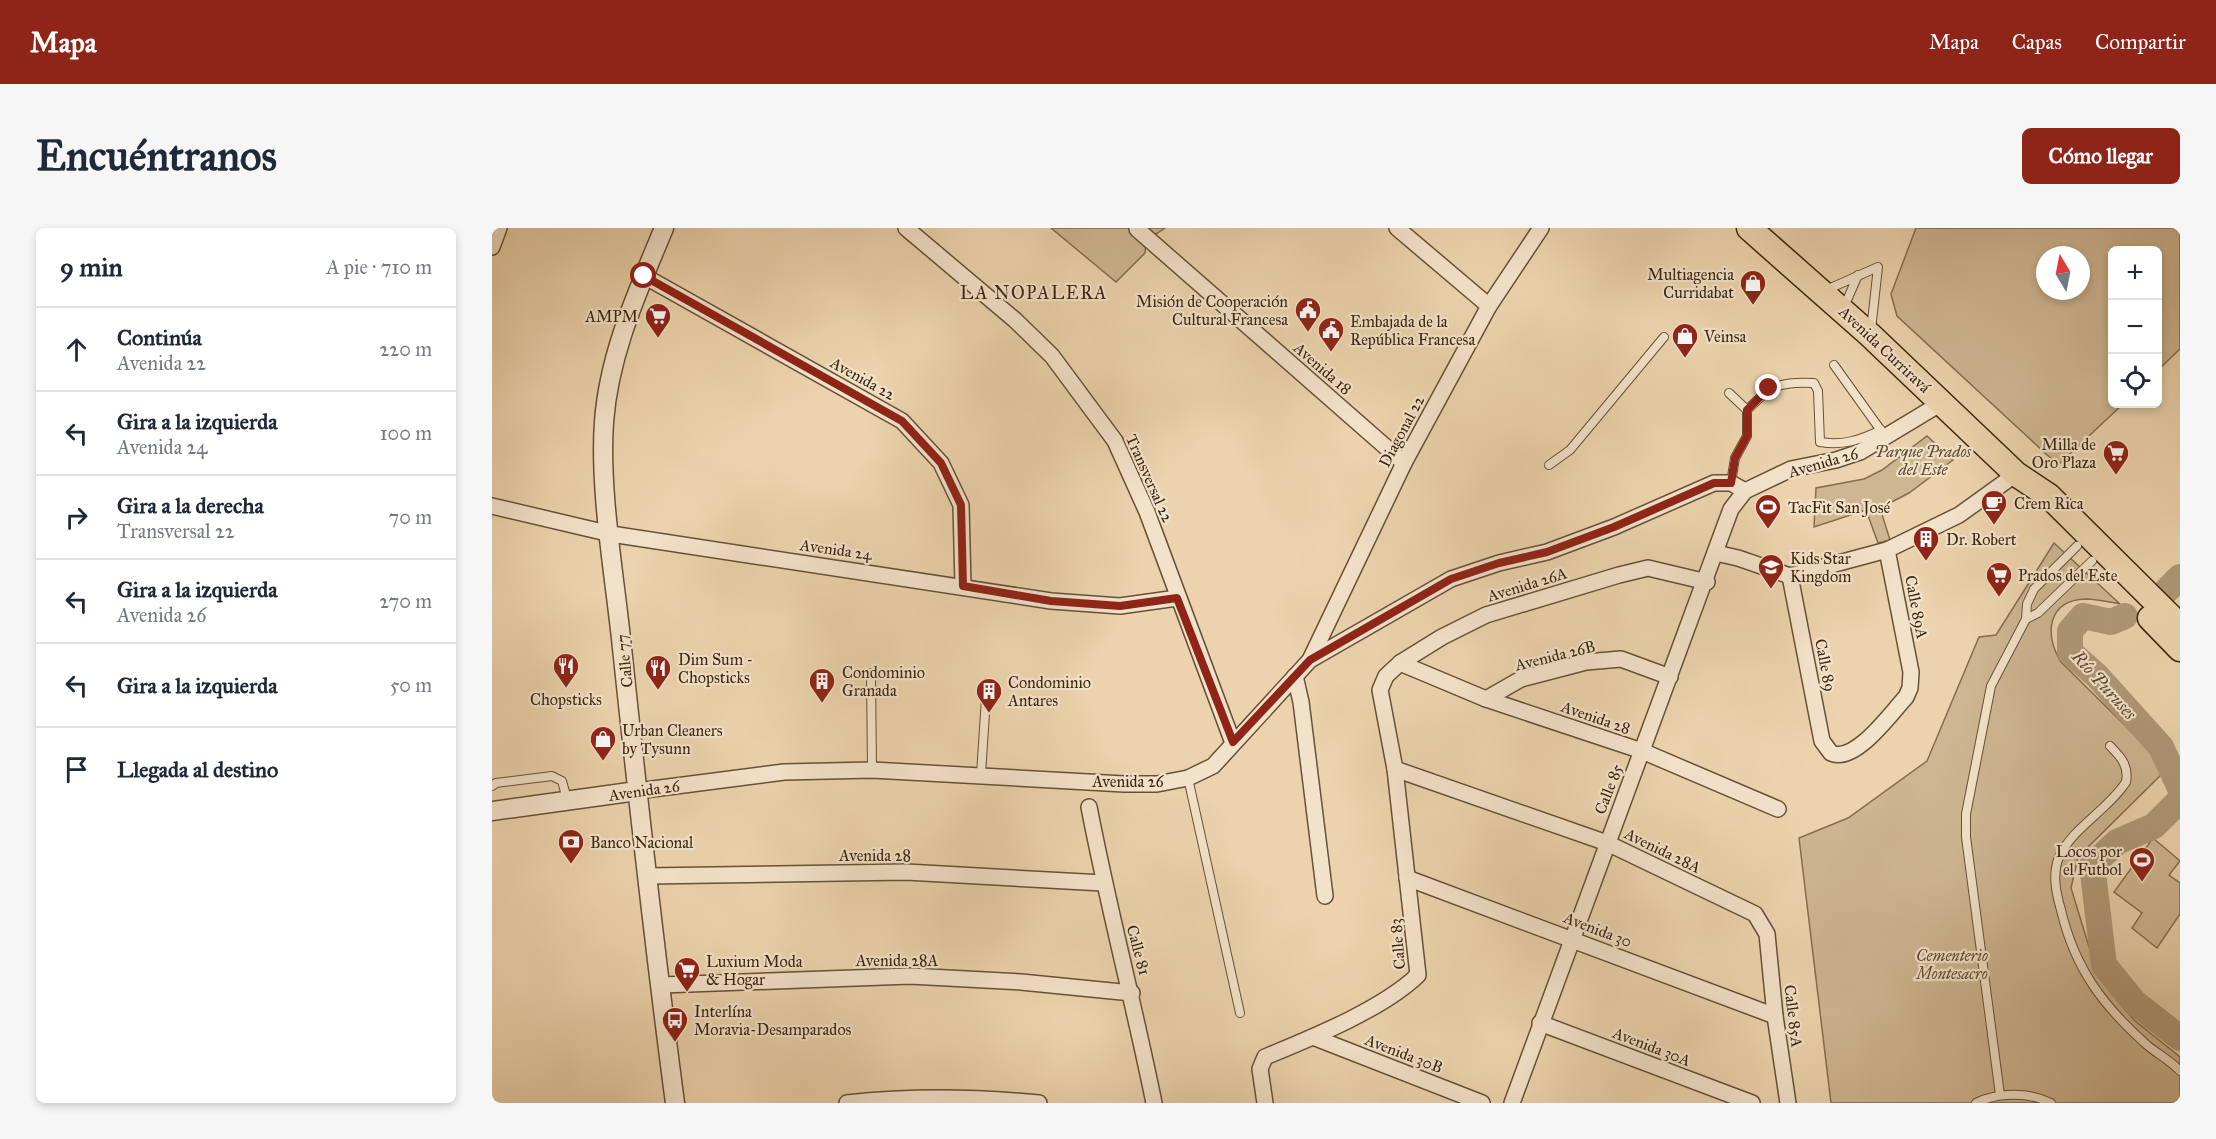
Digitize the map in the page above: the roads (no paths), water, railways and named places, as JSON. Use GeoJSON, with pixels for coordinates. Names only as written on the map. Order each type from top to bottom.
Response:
{"type":"FeatureCollection","features":[{"type":"Feature","properties":{"kind":"highway","name":"Avenida Curriravá"},"geometry":{"type":"LineString","coordinates":[[1749,228],[1943,402],[2016,474],[2049,496],[2180,626]]}},
{"type":"Feature","properties":{"kind":"highway","name":"Avenida Curriravá"},"geometry":{"type":"LineString","coordinates":[[2016,474],[2032,502],[2180,649]]}},
{"type":"Feature","properties":{"kind":"street"},"geometry":{"type":"LineString","coordinates":[[492,247],[499,228]]}},
{"type":"Feature","properties":{"kind":"street","name":"Calle 77"},"geometry":{"type":"LineString","coordinates":[[664,228],[628,312],[617,348],[604,422],[611,534],[637,791],[675,1103]]}},
{"type":"Feature","properties":{"kind":"street","name":"Transversal 22"},"geometry":{"type":"LineString","coordinates":[[906,228],[1015,320],[1052,356],[1115,441],[1147,512],[1177,598],[1233,742]]}},
{"type":"Feature","properties":{"kind":"street"},"geometry":{"type":"LineString","coordinates":[[1397,228],[1489,306]]}},
{"type":"Feature","properties":{"kind":"street","name":"Diagonal 22"},"geometry":{"type":"LineString","coordinates":[[1310,660],[1404,464],[1489,306],[1541,228]]}},
{"type":"Feature","properties":{"kind":"street","name":"Avenida 18"},"geometry":{"type":"LineString","coordinates":[[1137,229],[1404,464]]}},
{"type":"Feature","properties":{"kind":"street","name":"Avenida 22"},"geometry":{"type":"LineString","coordinates":[[644,276],[902,421],[941,463],[961,505],[963,586]]}},
{"type":"Feature","properties":{"kind":"street","name":"Avenida 26"},"geometry":{"type":"LineString","coordinates":[[1745,491],[1791,469],[1836,460],[1860,452],[1884,434],[1943,402]]}},
{"type":"Feature","properties":{"kind":"street"},"geometry":{"type":"LineString","coordinates":[[1716,553],[1790,576],[1887,550],[1953,519],[2016,474]]}},
{"type":"Feature","properties":{"kind":"street","name":"Avenida 26"},"geometry":{"type":"LineString","coordinates":[[492,811],[784,772],[872,770],[981,774],[1124,784],[1157,784],[1188,778],[1213,766],[1310,660],[1451,579],[1499,563],[1547,552],[1614,527],[1714,483],[1731,483]]}},
{"type":"Feature","properties":{"kind":"street"},"geometry":{"type":"LineString","coordinates":[[1731,483],[1745,491]]}},
{"type":"Feature","properties":{"kind":"street","name":"Calle 85"},"geometry":{"type":"LineString","coordinates":[[1512,1103],[1571,938],[1707,582],[1731,509],[1745,491]]}},
{"type":"Feature","properties":{"kind":"street","name":"Avenida 24"},"geometry":{"type":"LineString","coordinates":[[492,506],[611,534],[1051,601],[1120,606],[1177,598]]}},
{"type":"Feature","properties":{"kind":"street","name":"Calle 89A"},"geometry":{"type":"LineString","coordinates":[[1836,755],[1857,750],[1906,697],[1910,688],[1911,672],[1887,550]]}},
{"type":"Feature","properties":{"kind":"street","name":"Avenida 26A"},"geometry":{"type":"LineString","coordinates":[[1380,690],[1386,676],[1400,663],[1442,637],[1486,615],[1648,568],[1707,582]]}},
{"type":"Feature","properties":{"kind":"street","name":"Calle 89"},"geometry":{"type":"LineString","coordinates":[[1790,576],[1822,741],[1836,755]]}},
{"type":"Feature","properties":{"kind":"street","name":"Avenida 26B"},"geometry":{"type":"LineString","coordinates":[[1486,699],[1521,679],[1586,662],[1621,659],[1670,677]]}},
{"type":"Feature","properties":{"kind":"street","name":"Avenida 28"},"geometry":{"type":"LineString","coordinates":[[1400,663],[1486,699],[1642,751],[1779,809]]}},
{"type":"Feature","properties":{"kind":"street"},"geometry":{"type":"LineString","coordinates":[[1295,676],[1301,702],[1324,896]]}},
{"type":"Feature","properties":{"kind":"street","name":"Calle 83"},"geometry":{"type":"LineString","coordinates":[[1265,1103],[1260,1069],[1265,1057],[1313,1037],[1404,989],[1418,975],[1419,964],[1395,769],[1380,690]]}},
{"type":"Feature","properties":{"kind":"street","name":"Avenida 28A"},"geometry":{"type":"LineString","coordinates":[[1395,769],[1607,843],[1755,914],[1767,934]]}},
{"type":"Feature","properties":{"kind":"street","name":"Calle 81"},"geometry":{"type":"LineString","coordinates":[[1089,807],[1103,883],[1131,993],[1154,1103]]}},
{"type":"Feature","properties":{"kind":"street","name":"Avenida 28"},"geometry":{"type":"LineString","coordinates":[[647,876],[906,872],[1103,883]]}},
{"type":"Feature","properties":{"kind":"street","name":"Avenida 30"},"geometry":{"type":"LineString","coordinates":[[1407,878],[1775,1016]]}},
{"type":"Feature","properties":{"kind":"street","name":"Calle 85A"},"geometry":{"type":"LineString","coordinates":[[1767,934],[1775,1016],[1788,1103]]}},
{"type":"Feature","properties":{"kind":"street","name":"Avenida 28A"},"geometry":{"type":"LineString","coordinates":[[662,985],[910,976],[1021,982],[1131,993]]}},
{"type":"Feature","properties":{"kind":"street","name":"Avenida 30A"},"geometry":{"type":"LineString","coordinates":[[1540,1023],[1752,1103]]}},
{"type":"Feature","properties":{"kind":"street","name":"Avenida 30B"},"geometry":{"type":"LineString","coordinates":[[1313,1037],[1482,1103]]}},
{"type":"Feature","properties":{"kind":"street"},"geometry":{"type":"LineString","coordinates":[[847,1103],[879,1099],[1006,1100],[1039,1103]]}},
{"type":"Feature","properties":{"kind":"lane"},"geometry":{"type":"LineString","coordinates":[[1823,292],[1878,267],[1870,335]]}},
{"type":"Feature","properties":{"kind":"lane"},"geometry":{"type":"LineString","coordinates":[[1842,309],[1858,275]]}},
{"type":"Feature","properties":{"kind":"lane"},"geometry":{"type":"LineString","coordinates":[[1549,465],[1570,450],[1664,337]]}},
{"type":"Feature","properties":{"kind":"lane"},"geometry":{"type":"LineString","coordinates":[[1731,483],[1735,458],[1747,436],[1747,410],[1769,388],[1790,383],[1814,383],[1818,391],[1820,442],[1833,444],[1859,441],[1884,434],[1834,365]]}},
{"type":"Feature","properties":{"kind":"lane"},"geometry":{"type":"LineString","coordinates":[[1729,393],[1747,410]]}},
{"type":"Feature","properties":{"kind":"lane"},"geometry":{"type":"LineString","coordinates":[[2000,1095],[1966,837],[1966,814],[1991,686],[2026,620],[2027,604],[2034,589],[2084,553]]}},
{"type":"Feature","properties":{"kind":"lane"},"geometry":{"type":"LineString","coordinates":[[2026,620],[2038,613],[2084,553]]}},
{"type":"Feature","properties":{"kind":"lane"},"geometry":{"type":"LineString","coordinates":[[871,673],[872,770]]}},
{"type":"Feature","properties":{"kind":"lane"},"geometry":{"type":"LineString","coordinates":[[981,774],[987,683]]}},
{"type":"Feature","properties":{"kind":"lane"},"geometry":{"type":"LineString","coordinates":[[2110,746],[2124,762],[2126,782],[2060,855],[2055,870],[2056,893],[2075,955],[2090,985],[2132,1031],[2180,1071]]}},
{"type":"Feature","properties":{"kind":"lane"},"geometry":{"type":"LineString","coordinates":[[492,786],[496,783],[552,776],[562,781],[567,801]]}},
{"type":"Feature","properties":{"kind":"lane"},"geometry":{"type":"LineString","coordinates":[[1188,778],[1240,1012]]}},
{"type":"Feature","properties":{"kind":"lane"},"geometry":{"type":"LineString","coordinates":[[1976,1103],[2000,1095],[2024,1095],[2050,1103]]}},
{"type":"Feature","properties":{"kind":"waterway","name":"Río Puruses"},"geometry":{"type":"LineString","coordinates":[[2167,590],[2180,577]]}},
{"type":"Feature","properties":{"kind":"waterway","name":"Río Puruses"},"geometry":{"type":"LineString","coordinates":[[2125,616],[2111,622],[2083,616],[2070,631],[2070,652],[2097,676],[2161,747],[2180,788]]}},
{"type":"Feature","properties":{"kind":"waterway","name":"Río Puruses"},"geometry":{"type":"LineString","coordinates":[[2180,800],[2154,826],[2117,842],[2092,865],[2104,965],[2134,1002],[2180,1038]]}},
{"type":"Feature","properties":{"kind":"place","name":"Multiagencia Curridabat"},"geometry":{"type":"Point","coordinates":[1753,306]}},
{"type":"Feature","properties":{"kind":"place","name":"Misión de Cooperación Cultural Francesa"},"geometry":{"type":"Point","coordinates":[1308,333]}},
{"type":"Feature","properties":{"kind":"place","name":"AMPM"},"geometry":{"type":"Point","coordinates":[658,339]}},
{"type":"Feature","properties":{"kind":"place","name":"Embajada de la República Francesa"},"geometry":{"type":"Point","coordinates":[1331,353]}},
{"type":"Feature","properties":{"kind":"place","name":"Veinsa"},"geometry":{"type":"Point","coordinates":[1685,359]}},
{"type":"Feature","properties":{"kind":"place","name":"Milla de Oro Plaza"},"geometry":{"type":"Point","coordinates":[2116,476]}},
{"type":"Feature","properties":{"kind":"place","name":"Crem Rica"},"geometry":{"type":"Point","coordinates":[1994,526]}},
{"type":"Feature","properties":{"kind":"place","name":"TacFit San José"},"geometry":{"type":"Point","coordinates":[1768,530]}},
{"type":"Feature","properties":{"kind":"place","name":"Dr. Robert"},"geometry":{"type":"Point","coordinates":[1926,562]}},
{"type":"Feature","properties":{"kind":"place","name":"Kids Star Kingdom"},"geometry":{"type":"Point","coordinates":[1771,590]}},
{"type":"Feature","properties":{"kind":"place","name":"Prados del Este"},"geometry":{"type":"Point","coordinates":[1999,598]}},
{"type":"Feature","properties":{"kind":"place","name":"Chopsticks"},"geometry":{"type":"Point","coordinates":[566,689]}},
{"type":"Feature","properties":{"kind":"place","name":"Dim Sum - Chopsticks"},"geometry":{"type":"Point","coordinates":[658,691]}},
{"type":"Feature","properties":{"kind":"place","name":"Condominio Granada"},"geometry":{"type":"Point","coordinates":[822,704]}},
{"type":"Feature","properties":{"kind":"place","name":"Condominio Antares"},"geometry":{"type":"Point","coordinates":[989,714]}},
{"type":"Feature","properties":{"kind":"place","name":"Urban Cleaners by Tysunn"},"geometry":{"type":"Point","coordinates":[603,762]}},
{"type":"Feature","properties":{"kind":"place","name":"Banco Nacional"},"geometry":{"type":"Point","coordinates":[571,865]}},
{"type":"Feature","properties":{"kind":"place","name":"Locos por el Futbol"},"geometry":{"type":"Point","coordinates":[2142,883]}},
{"type":"Feature","properties":{"kind":"place","name":"Luxium Moda & Hogar"},"geometry":{"type":"Point","coordinates":[687,993]}},
{"type":"Feature","properties":{"kind":"place","name":"Interlína Moravia-Desamparados"},"geometry":{"type":"Point","coordinates":[675,1043]}},
{"type":"Feature","properties":{"kind":"district","name":"LA NOPALERA"},"geometry":{"type":"Point","coordinates":[1034,293]}},
{"type":"Feature","properties":{"kind":"park label","name":"Parque Prados del Este"},"geometry":{"type":"Point","coordinates":[1923,460]}},
{"type":"Feature","properties":{"kind":"park label","name":"Cementerio Montesacro"},"geometry":{"type":"Point","coordinates":[1952,964]}}]}
